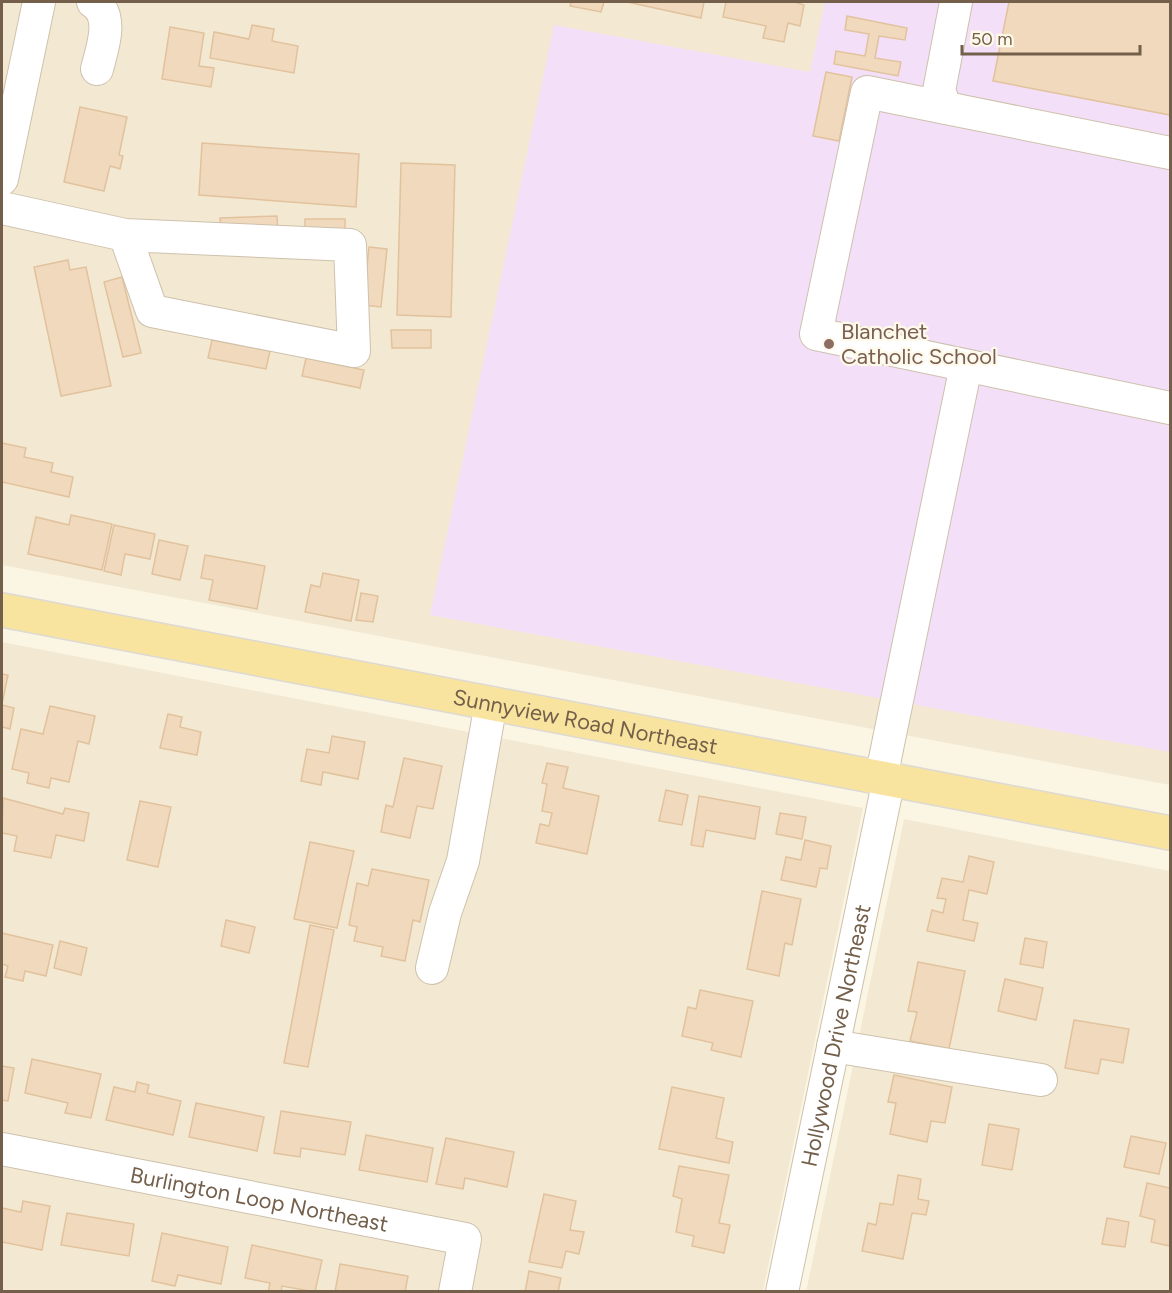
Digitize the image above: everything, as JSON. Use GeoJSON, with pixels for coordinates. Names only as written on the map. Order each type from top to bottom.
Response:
{"type":"FeatureCollection","features":[{"type":"Feature","properties":{"kind":"main road","name":"Sunnyview Road Northeast"},"geometry":{"type":"LineString","coordinates":[[2,610],[1170,833]]}},
{"type":"Feature","properties":{"kind":"street"},"geometry":{"type":"LineString","coordinates":[[2,179],[39,2]]}},
{"type":"Feature","properties":{"kind":"street"},"geometry":{"type":"LineString","coordinates":[[93,2],[100,6],[105,20],[105,34],[97,69]]}},
{"type":"Feature","properties":{"kind":"street"},"geometry":{"type":"LineString","coordinates":[[946,108],[939,91],[956,2]]}},
{"type":"Feature","properties":{"kind":"street"},"geometry":{"type":"LineString","coordinates":[[1170,153],[867,92],[816,334],[1170,408]]}},
{"type":"Feature","properties":{"kind":"street"},"geometry":{"type":"LineString","coordinates":[[2,208],[125,235],[350,244],[354,351],[152,311],[125,235]]}},
{"type":"Feature","properties":{"kind":"street","name":"Hollywood Drive Northeast"},"geometry":{"type":"LineString","coordinates":[[782,1292],[833,1046],[966,366]]}},
{"type":"Feature","properties":{"kind":"street"},"geometry":{"type":"LineString","coordinates":[[432,968],[445,913],[463,861],[491,703]]}},
{"type":"Feature","properties":{"kind":"street"},"geometry":{"type":"LineString","coordinates":[[833,1046],[1041,1080]]}},
{"type":"Feature","properties":{"kind":"street","name":"Burlington Loop Northeast"},"geometry":{"type":"LineString","coordinates":[[2,1149],[465,1239],[455,1292]]}},
{"type":"Feature","properties":{"kind":"shaded area"},"geometry":{"type":"Polygon","coordinates":[[[2,2],[1170,2],[1170,785],[2,565],[2,2]]]}},
{"type":"Feature","properties":{"kind":"shaded area","name":"Blanchet Catholic School"},"geometry":{"type":"Polygon","coordinates":[[[825,2],[1170,2],[1170,752],[430,615],[554,25],[810,72],[825,2]]]}},
{"type":"Feature","properties":{"kind":"shaded area"},"geometry":{"type":"Polygon","coordinates":[[[2,642],[863,808],[763,1291],[2,1291],[2,642]]]}},
{"type":"Feature","properties":{"kind":"shaded area"},"geometry":{"type":"Polygon","coordinates":[[[904,819],[1170,871],[1170,1291],[806,1292],[904,819]]]}},
{"type":"Feature","properties":{"kind":"building"},"geometry":{"type":"Polygon","coordinates":[[[571,2],[604,2],[601,12],[570,6],[571,2]]]}},
{"type":"Feature","properties":{"kind":"building"},"geometry":{"type":"Polygon","coordinates":[[[627,2],[704,2],[701,18],[627,2]]]}},
{"type":"Feature","properties":{"kind":"building"},"geometry":{"type":"Polygon","coordinates":[[[726,2],[795,2],[804,5],[800,26],[788,23],[784,42],[763,38],[766,26],[723,17],[726,2]]]}},
{"type":"Feature","properties":{"kind":"building"},"geometry":{"type":"Polygon","coordinates":[[[1009,2],[1170,2],[1170,115],[993,81],[1009,2]]]}},
{"type":"Feature","properties":{"kind":"building"},"geometry":{"type":"Polygon","coordinates":[[[847,16],[907,28],[905,40],[879,36],[875,58],[901,62],[898,76],[834,64],[836,51],[865,56],[869,34],[845,30],[847,16]]]}},
{"type":"Feature","properties":{"kind":"building"},"geometry":{"type":"Polygon","coordinates":[[[252,25],[274,29],[272,41],[298,46],[294,73],[210,58],[214,32],[249,39],[252,25]]]}},
{"type":"Feature","properties":{"kind":"building"},"geometry":{"type":"Polygon","coordinates":[[[170,27],[204,33],[199,66],[214,68],[211,87],[162,79],[170,27]]]}},
{"type":"Feature","properties":{"kind":"building"},"geometry":{"type":"Polygon","coordinates":[[[826,72],[852,77],[839,141],[813,136],[826,72]]]}},
{"type":"Feature","properties":{"kind":"building"},"geometry":{"type":"Polygon","coordinates":[[[80,107],[127,117],[119,155],[123,156],[120,169],[110,166],[104,191],[64,182],[80,107]]]}},
{"type":"Feature","properties":{"kind":"building"},"geometry":{"type":"Polygon","coordinates":[[[202,143],[359,154],[356,207],[199,195],[202,143]]]}},
{"type":"Feature","properties":{"kind":"building"},"geometry":{"type":"Polygon","coordinates":[[[401,163],[455,165],[451,317],[397,315],[401,163]]]}},
{"type":"Feature","properties":{"kind":"building"},"geometry":{"type":"Polygon","coordinates":[[[277,216],[278,235],[221,236],[220,218],[277,216]]]}},
{"type":"Feature","properties":{"kind":"building"},"geometry":{"type":"Polygon","coordinates":[[[305,219],[345,219],[345,236],[305,236],[305,219]]]}},
{"type":"Feature","properties":{"kind":"building"},"geometry":{"type":"Polygon","coordinates":[[[369,247],[387,249],[381,307],[363,305],[369,247]]]}},
{"type":"Feature","properties":{"kind":"building"},"geometry":{"type":"Polygon","coordinates":[[[68,260],[70,270],[86,267],[111,386],[61,396],[34,267],[68,260]]]}},
{"type":"Feature","properties":{"kind":"building"},"geometry":{"type":"Polygon","coordinates":[[[122,277],[141,353],[123,357],[104,282],[122,277]]]}},
{"type":"Feature","properties":{"kind":"building"},"geometry":{"type":"Polygon","coordinates":[[[391,330],[431,330],[431,348],[392,348],[391,330]]]}},
{"type":"Feature","properties":{"kind":"building"},"geometry":{"type":"Polygon","coordinates":[[[212,340],[270,351],[266,369],[208,358],[212,340]]]}},
{"type":"Feature","properties":{"kind":"building"},"geometry":{"type":"Polygon","coordinates":[[[306,358],[364,370],[360,388],[302,376],[306,358]]]}},
{"type":"Feature","properties":{"kind":"building"},"geometry":{"type":"Polygon","coordinates":[[[2,443],[26,448],[24,457],[53,463],[51,472],[73,477],[69,497],[2,482],[2,443]]]}},
{"type":"Feature","properties":{"kind":"building"},"geometry":{"type":"Polygon","coordinates":[[[71,515],[112,524],[102,570],[28,554],[36,517],[69,525],[71,515]]]}},
{"type":"Feature","properties":{"kind":"building"},"geometry":{"type":"Polygon","coordinates":[[[114,525],[155,534],[150,559],[125,554],[121,575],[104,571],[114,525]]]}},
{"type":"Feature","properties":{"kind":"building"},"geometry":{"type":"Polygon","coordinates":[[[159,540],[188,546],[180,580],[152,574],[159,540]]]}},
{"type":"Feature","properties":{"kind":"building"},"geometry":{"type":"Polygon","coordinates":[[[205,555],[265,566],[257,609],[209,600],[213,580],[201,578],[205,555]]]}},
{"type":"Feature","properties":{"kind":"building"},"geometry":{"type":"Polygon","coordinates":[[[323,573],[359,580],[351,621],[305,612],[311,585],[320,587],[323,573]]]}},
{"type":"Feature","properties":{"kind":"building"},"geometry":{"type":"Polygon","coordinates":[[[361,593],[378,596],[373,622],[356,620],[361,593]]]}},
{"type":"Feature","properties":{"kind":"building"},"geometry":{"type":"Polygon","coordinates":[[[2,674],[8,675],[2,704],[2,674]]]}},
{"type":"Feature","properties":{"kind":"building"},"geometry":{"type":"Polygon","coordinates":[[[2,705],[14,708],[10,729],[2,727],[2,705]]]}},
{"type":"Feature","properties":{"kind":"building"},"geometry":{"type":"Polygon","coordinates":[[[50,706],[95,716],[89,744],[78,741],[69,782],[51,778],[49,788],[27,783],[29,773],[12,769],[21,729],[43,734],[50,706]]]}},
{"type":"Feature","properties":{"kind":"building"},"geometry":{"type":"Polygon","coordinates":[[[168,714],[182,717],[180,727],[201,732],[197,755],[160,748],[168,714]]]}},
{"type":"Feature","properties":{"kind":"building"},"geometry":{"type":"Polygon","coordinates":[[[332,736],[365,742],[358,779],[323,772],[321,785],[301,781],[307,749],[329,753],[332,736]]]}},
{"type":"Feature","properties":{"kind":"building"},"geometry":{"type":"Polygon","coordinates":[[[404,758],[442,766],[433,809],[417,806],[410,838],[381,832],[386,805],[393,807],[404,758]]]}},
{"type":"Feature","properties":{"kind":"building"},"geometry":{"type":"Polygon","coordinates":[[[547,763],[568,767],[563,788],[599,796],[587,854],[536,843],[540,824],[549,826],[552,813],[542,811],[547,784],[542,783],[547,763]]]}},
{"type":"Feature","properties":{"kind":"building"},"geometry":{"type":"Polygon","coordinates":[[[666,790],[688,795],[682,825],[659,821],[666,790]]]}},
{"type":"Feature","properties":{"kind":"building"},"geometry":{"type":"Polygon","coordinates":[[[699,796],[760,807],[755,839],[706,830],[703,847],[691,845],[699,796]]]}},
{"type":"Feature","properties":{"kind":"building"},"geometry":{"type":"Polygon","coordinates":[[[3,798],[63,814],[65,808],[89,813],[84,841],[56,835],[51,858],[14,851],[17,836],[2,833],[3,798]]]}},
{"type":"Feature","properties":{"kind":"building"},"geometry":{"type":"Polygon","coordinates":[[[140,801],[171,807],[158,867],[127,860],[140,801]]]}},
{"type":"Feature","properties":{"kind":"building"},"geometry":{"type":"Polygon","coordinates":[[[780,813],[806,817],[802,839],[776,834],[780,813]]]}},
{"type":"Feature","properties":{"kind":"building"},"geometry":{"type":"Polygon","coordinates":[[[805,840],[831,846],[827,869],[820,868],[816,887],[781,880],[786,857],[801,860],[805,840]]]}},
{"type":"Feature","properties":{"kind":"building"},"geometry":{"type":"Polygon","coordinates":[[[310,842],[354,851],[337,928],[294,919],[310,842]]]}},
{"type":"Feature","properties":{"kind":"building"},"geometry":{"type":"Polygon","coordinates":[[[969,856],[994,862],[987,894],[969,890],[963,920],[978,923],[974,941],[927,931],[932,910],[943,913],[946,899],[937,898],[942,878],[963,882],[969,856]]]}},
{"type":"Feature","properties":{"kind":"building"},"geometry":{"type":"Polygon","coordinates":[[[372,869],[429,880],[420,922],[413,920],[405,961],[381,956],[383,947],[354,941],[357,927],[349,925],[357,883],[368,886],[372,869]]]}},
{"type":"Feature","properties":{"kind":"building"},"geometry":{"type":"Polygon","coordinates":[[[762,891],[801,899],[792,945],[785,943],[779,976],[747,969],[762,891]]]}},
{"type":"Feature","properties":{"kind":"building"},"geometry":{"type":"Polygon","coordinates":[[[226,920],[255,927],[249,953],[221,946],[226,920]]]}},
{"type":"Feature","properties":{"kind":"building"},"geometry":{"type":"Polygon","coordinates":[[[310,925],[334,930],[308,1067],[284,1063],[310,925]]]}},
{"type":"Feature","properties":{"kind":"building"},"geometry":{"type":"Polygon","coordinates":[[[2,933],[53,945],[46,976],[25,971],[23,981],[5,977],[8,966],[2,964],[2,933]]]}},
{"type":"Feature","properties":{"kind":"building"},"geometry":{"type":"Polygon","coordinates":[[[1025,938],[1047,942],[1043,968],[1020,964],[1025,938]]]}},
{"type":"Feature","properties":{"kind":"building"},"geometry":{"type":"Polygon","coordinates":[[[60,941],[87,948],[81,975],[54,968],[60,941]]]}},
{"type":"Feature","properties":{"kind":"building"},"geometry":{"type":"Polygon","coordinates":[[[918,962],[965,971],[949,1049],[910,1041],[917,1012],[908,1011],[918,962]]]}},
{"type":"Feature","properties":{"kind":"building"},"geometry":{"type":"Polygon","coordinates":[[[1005,979],[1043,988],[1036,1020],[998,1011],[1005,979]]]}},
{"type":"Feature","properties":{"kind":"building"},"geometry":{"type":"Polygon","coordinates":[[[700,990],[753,1001],[741,1057],[711,1050],[713,1043],[682,1036],[688,1007],[696,1009],[700,990]]]}},
{"type":"Feature","properties":{"kind":"building"},"geometry":{"type":"Polygon","coordinates":[[[1074,1020],[1129,1029],[1123,1063],[1101,1059],[1098,1074],[1065,1068],[1074,1020]]]}},
{"type":"Feature","properties":{"kind":"building"},"geometry":{"type":"Polygon","coordinates":[[[32,1059],[101,1074],[91,1118],[65,1113],[68,1103],[25,1093],[32,1059]]]}},
{"type":"Feature","properties":{"kind":"building"},"geometry":{"type":"Polygon","coordinates":[[[2,1066],[14,1068],[8,1101],[2,1100],[2,1066]]]}},
{"type":"Feature","properties":{"kind":"building"},"geometry":{"type":"Polygon","coordinates":[[[894,1075],[952,1087],[945,1123],[931,1121],[927,1142],[890,1134],[896,1103],[888,1102],[894,1075]]]}},
{"type":"Feature","properties":{"kind":"building"},"geometry":{"type":"Polygon","coordinates":[[[137,1082],[149,1085],[147,1093],[181,1101],[173,1135],[106,1120],[114,1087],[135,1092],[137,1082]]]}},
{"type":"Feature","properties":{"kind":"building"},"geometry":{"type":"Polygon","coordinates":[[[672,1087],[724,1098],[716,1138],[733,1142],[729,1163],[659,1149],[672,1087]]]}},
{"type":"Feature","properties":{"kind":"building"},"geometry":{"type":"Polygon","coordinates":[[[196,1103],[264,1117],[257,1151],[189,1137],[196,1103]]]}},
{"type":"Feature","properties":{"kind":"building"},"geometry":{"type":"Polygon","coordinates":[[[281,1111],[351,1122],[345,1155],[301,1148],[300,1157],[274,1153],[281,1111]]]}},
{"type":"Feature","properties":{"kind":"building"},"geometry":{"type":"Polygon","coordinates":[[[989,1124],[1019,1129],[1012,1170],[982,1165],[989,1124]]]}},
{"type":"Feature","properties":{"kind":"building"},"geometry":{"type":"Polygon","coordinates":[[[366,1135],[433,1148],[427,1182],[359,1170],[366,1135]]]}},
{"type":"Feature","properties":{"kind":"building"},"geometry":{"type":"Polygon","coordinates":[[[1131,1136],[1166,1143],[1159,1174],[1124,1167],[1131,1136]]]}},
{"type":"Feature","properties":{"kind":"building"},"geometry":{"type":"Polygon","coordinates":[[[446,1138],[514,1152],[507,1187],[465,1178],[463,1189],[436,1184],[446,1138]]]}},
{"type":"Feature","properties":{"kind":"building"},"geometry":{"type":"Polygon","coordinates":[[[679,1166],[729,1175],[719,1223],[730,1225],[724,1253],[692,1246],[694,1236],[676,1232],[682,1199],[673,1196],[679,1166]]]}},
{"type":"Feature","properties":{"kind":"building"},"geometry":{"type":"Polygon","coordinates":[[[898,1175],[921,1179],[918,1199],[929,1201],[926,1215],[912,1213],[903,1259],[862,1251],[868,1223],[876,1225],[880,1203],[893,1205],[898,1175]]]}},
{"type":"Feature","properties":{"kind":"building"},"geometry":{"type":"Polygon","coordinates":[[[1147,1183],[1170,1188],[1170,1246],[1151,1242],[1155,1220],[1140,1216],[1147,1183]]]}},
{"type":"Feature","properties":{"kind":"building"},"geometry":{"type":"Polygon","coordinates":[[[544,1194],[576,1201],[570,1230],[584,1232],[579,1254],[566,1251],[562,1268],[529,1262],[544,1194]]]}},
{"type":"Feature","properties":{"kind":"building"},"geometry":{"type":"Polygon","coordinates":[[[23,1201],[50,1206],[42,1250],[2,1242],[2,1208],[21,1212],[23,1201]]]}},
{"type":"Feature","properties":{"kind":"building"},"geometry":{"type":"Polygon","coordinates":[[[67,1213],[134,1224],[129,1256],[61,1245],[67,1213]]]}},
{"type":"Feature","properties":{"kind":"building"},"geometry":{"type":"Polygon","coordinates":[[[1107,1218],[1129,1222],[1125,1247],[1102,1244],[1107,1218]]]}},
{"type":"Feature","properties":{"kind":"building"},"geometry":{"type":"Polygon","coordinates":[[[162,1233],[228,1247],[221,1284],[178,1275],[175,1286],[152,1281],[162,1233]]]}},
{"type":"Feature","properties":{"kind":"building"},"geometry":{"type":"Polygon","coordinates":[[[252,1245],[322,1260],[315,1292],[282,1286],[281,1292],[268,1292],[270,1283],[245,1278],[252,1245]]]}},
{"type":"Feature","properties":{"kind":"building"},"geometry":{"type":"Polygon","coordinates":[[[340,1264],[408,1276],[405,1292],[335,1292],[340,1264]]]}},
{"type":"Feature","properties":{"kind":"building"},"geometry":{"type":"Polygon","coordinates":[[[529,1271],[561,1278],[558,1292],[525,1292],[529,1271]]]}},
{"type":"Feature","properties":{"kind":"place","name":"Blanchet Catholic School"},"geometry":{"type":"Point","coordinates":[829,344]}}]}
